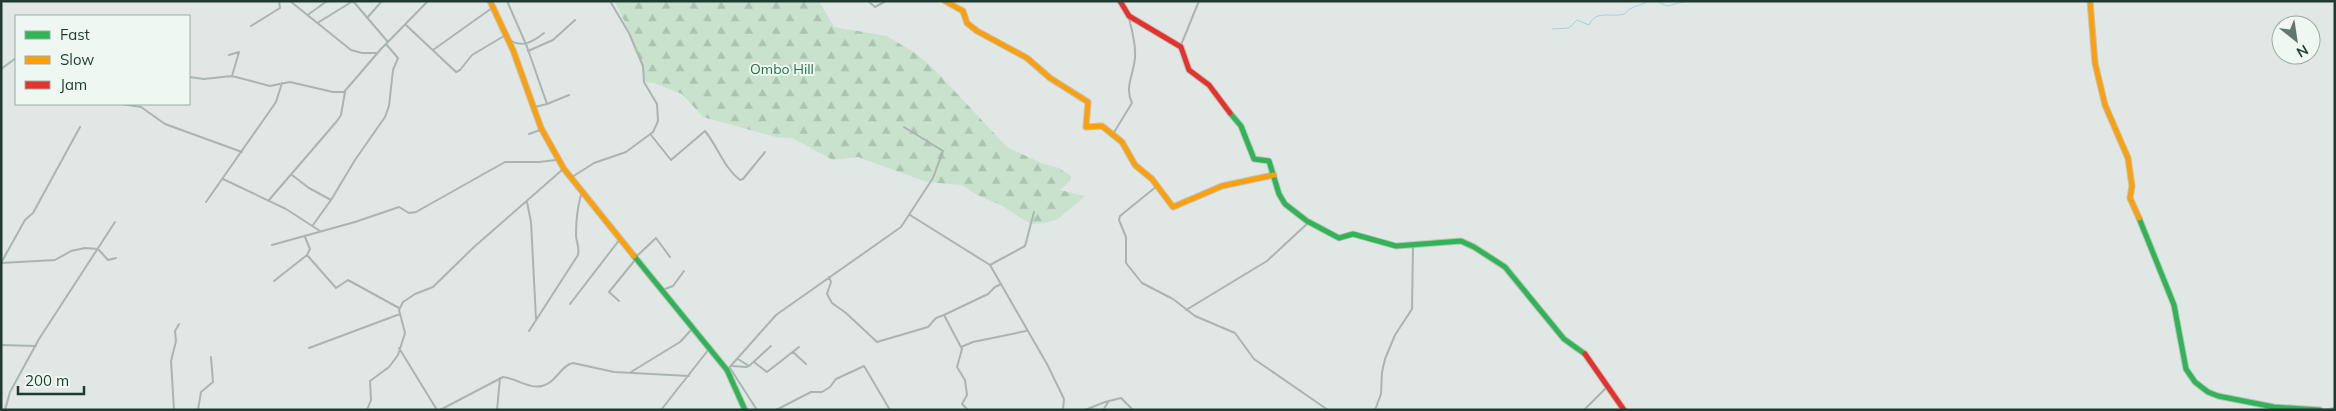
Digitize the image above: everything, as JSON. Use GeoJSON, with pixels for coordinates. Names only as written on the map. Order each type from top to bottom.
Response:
{"type":"FeatureCollection","features":[{"type":"Feature","properties":{"kind":"main road"},"geometry":{"type":"LineString","coordinates":[[490,1],[508,37],[541,128],[564,169],[582,194],[729,368],[745,410]]}},
{"type":"Feature","properties":{"kind":"main road"},"geometry":{"type":"LineString","coordinates":[[945,1],[964,11],[967,15],[967,23],[977,31],[1027,58],[1050,78],[1088,102],[1085,120],[1086,127],[1100,126],[1122,142],[1135,165],[1151,178],[1174,207],[1222,186],[1274,175]]}},
{"type":"Feature","properties":{"kind":"main road"},"geometry":{"type":"LineString","coordinates":[[1120,1],[1128,16],[1181,47],[1189,70],[1213,89],[1245,132],[1254,158],[1269,161],[1283,202],[1309,222],[1339,238],[1353,234],[1389,245],[1413,246],[1463,241],[1505,267],[1564,339],[1589,357],[1607,387],[1624,410]]}},
{"type":"Feature","properties":{"kind":"main road"},"geometry":{"type":"LineString","coordinates":[[2090,1],[2095,63],[2105,105],[2128,158],[2132,186],[2130,198],[2150,242],[2174,305],[2186,369],[2192,378],[2211,394],[2274,407],[2321,410]]}},
{"type":"Feature","properties":{"kind":"street"},"geometry":{"type":"LineString","coordinates":[[250,26],[280,8],[279,1]]}},
{"type":"Feature","properties":{"kind":"street"},"geometry":{"type":"LineString","coordinates":[[290,1],[351,50],[377,53]]}},
{"type":"Feature","properties":{"kind":"street"},"geometry":{"type":"LineString","coordinates":[[308,15],[328,1]]}},
{"type":"Feature","properties":{"kind":"street"},"geometry":{"type":"LineString","coordinates":[[313,225],[331,200],[388,109],[393,70],[398,58],[353,1],[318,22]]}},
{"type":"Feature","properties":{"kind":"street"},"geometry":{"type":"LineString","coordinates":[[367,18],[382,1]]}},
{"type":"Feature","properties":{"kind":"street"},"geometry":{"type":"LineString","coordinates":[[269,200],[339,119],[345,92],[356,75],[428,1]]}},
{"type":"Feature","properties":{"kind":"street"},"geometry":{"type":"LineString","coordinates":[[507,1],[525,43],[546,104]]}},
{"type":"Feature","properties":{"kind":"street"},"geometry":{"type":"LineString","coordinates":[[570,178],[594,163],[624,154],[650,134],[658,121],[658,108],[644,82],[644,68],[610,1]]}},
{"type":"Feature","properties":{"kind":"street"},"geometry":{"type":"LineString","coordinates":[[868,1],[875,7],[886,1]]}},
{"type":"Feature","properties":{"kind":"street"},"geometry":{"type":"LineString","coordinates":[[1181,47],[1199,1]]}},
{"type":"Feature","properties":{"kind":"street"},"geometry":{"type":"LineString","coordinates":[[433,50],[475,18],[493,7]]}},
{"type":"Feature","properties":{"kind":"street"},"geometry":{"type":"LineString","coordinates":[[1113,134],[1132,103],[1128,93],[1135,63],[1136,45],[1128,16]]}},
{"type":"Feature","properties":{"kind":"street"},"geometry":{"type":"LineString","coordinates":[[528,51],[553,40],[575,20]]}},
{"type":"Feature","properties":{"kind":"street"},"geometry":{"type":"LineString","coordinates":[[405,25],[458,72],[472,55],[508,37],[516,44],[525,43],[544,33]]}},
{"type":"Feature","properties":{"kind":"street"},"geometry":{"type":"LineString","coordinates":[[229,55],[238,52],[232,76]]}},
{"type":"Feature","properties":{"kind":"street"},"geometry":{"type":"LineString","coordinates":[[1,69],[15,59]]}},
{"type":"Feature","properties":{"kind":"street"},"geometry":{"type":"LineString","coordinates":[[190,77],[204,79],[232,76],[270,86],[293,83],[333,92],[345,92]]}},
{"type":"Feature","properties":{"kind":"street"},"geometry":{"type":"LineString","coordinates":[[206,202],[278,98],[282,83]]}},
{"type":"Feature","properties":{"kind":"street"},"geometry":{"type":"LineString","coordinates":[[534,108],[569,95]]}},
{"type":"Feature","properties":{"kind":"street"},"geometry":{"type":"LineString","coordinates":[[128,105],[141,107],[165,124],[242,152]]}},
{"type":"Feature","properties":{"kind":"street"},"geometry":{"type":"LineString","coordinates":[[1,263],[25,220],[33,213],[80,127]]}},
{"type":"Feature","properties":{"kind":"street"},"geometry":{"type":"LineString","coordinates":[[729,368],[778,313],[893,233],[910,214],[936,174],[943,151],[904,127]]}},
{"type":"Feature","properties":{"kind":"street"},"geometry":{"type":"LineString","coordinates":[[529,134],[541,128]]}},
{"type":"Feature","properties":{"kind":"street"},"geometry":{"type":"LineString","coordinates":[[650,134],[670,160],[705,131],[722,155],[727,167],[740,180],[744,179],[764,152]]}},
{"type":"Feature","properties":{"kind":"street"},"geometry":{"type":"LineString","coordinates":[[272,245],[305,237],[399,207],[410,213],[416,212],[505,162],[539,162],[558,159]]}},
{"type":"Feature","properties":{"kind":"street"},"geometry":{"type":"LineString","coordinates":[[399,308],[410,297],[432,288],[474,247],[564,169]]}},
{"type":"Feature","properties":{"kind":"street"},"geometry":{"type":"LineString","coordinates":[[292,175],[331,200]]}},
{"type":"Feature","properties":{"kind":"street"},"geometry":{"type":"LineString","coordinates":[[223,179],[269,200],[313,225],[321,232]]}},
{"type":"Feature","properties":{"kind":"street"},"geometry":{"type":"LineString","coordinates":[[1157,186],[1120,216],[1126,237],[1126,263],[1142,283],[1173,299],[1186,310],[1235,333],[1254,359],[1328,410]]}},
{"type":"Feature","properties":{"kind":"street"},"geometry":{"type":"LineString","coordinates":[[529,331],[578,255],[580,246],[576,236],[578,229],[576,222],[582,194]]}},
{"type":"Feature","properties":{"kind":"street"},"geometry":{"type":"LineString","coordinates":[[527,202],[531,222],[536,319]]}},
{"type":"Feature","properties":{"kind":"street"},"geometry":{"type":"LineString","coordinates":[[990,265],[1025,246],[1034,212]]}},
{"type":"Feature","properties":{"kind":"street"},"geometry":{"type":"LineString","coordinates":[[910,214],[990,265],[1059,388],[1064,400],[1063,410]]}},
{"type":"Feature","properties":{"kind":"street"},"geometry":{"type":"LineString","coordinates":[[5,410],[10,392],[36,346],[115,222]]}},
{"type":"Feature","properties":{"kind":"street"},"geometry":{"type":"LineString","coordinates":[[1186,310],[1262,264],[1286,246],[1309,222]]}},
{"type":"Feature","properties":{"kind":"street"},"geometry":{"type":"LineString","coordinates":[[274,281],[307,255],[310,249],[305,237]]}},
{"type":"Feature","properties":{"kind":"street"},"geometry":{"type":"LineString","coordinates":[[670,257],[656,238],[637,255],[661,289],[668,290],[684,271]]}},
{"type":"Feature","properties":{"kind":"street"},"geometry":{"type":"LineString","coordinates":[[570,304],[606,254],[620,239]]}},
{"type":"Feature","properties":{"kind":"street"},"geometry":{"type":"LineString","coordinates":[[1375,410],[1381,394],[1382,372],[1385,359],[1395,335],[1412,309],[1413,246]]}},
{"type":"Feature","properties":{"kind":"street"},"geometry":{"type":"LineString","coordinates":[[1,263],[53,260],[76,250],[89,248],[98,250],[108,260],[116,258]]}},
{"type":"Feature","properties":{"kind":"street"},"geometry":{"type":"LineString","coordinates":[[307,255],[336,288],[348,280],[399,308]]}},
{"type":"Feature","properties":{"kind":"street"},"geometry":{"type":"LineString","coordinates":[[619,301],[609,292],[636,258]]}},
{"type":"Feature","properties":{"kind":"street"},"geometry":{"type":"LineString","coordinates":[[828,277],[831,282],[828,294],[832,303],[846,313],[877,342],[928,327],[936,318],[988,294],[995,286],[1001,284]]}},
{"type":"Feature","properties":{"kind":"street"},"geometry":{"type":"LineString","coordinates":[[366,410],[371,400],[370,381],[392,363],[405,333],[399,308]]}},
{"type":"Feature","properties":{"kind":"street"},"geometry":{"type":"LineString","coordinates":[[309,348],[400,314]]}},
{"type":"Feature","properties":{"kind":"street"},"geometry":{"type":"LineString","coordinates":[[944,315],[961,347],[957,367],[965,380],[967,394],[962,404],[968,410]]}},
{"type":"Feature","properties":{"kind":"street"},"geometry":{"type":"LineString","coordinates":[[174,410],[171,361],[176,345],[175,331],[179,324]]}},
{"type":"Feature","properties":{"kind":"street"},"geometry":{"type":"LineString","coordinates":[[630,372],[680,342],[694,327]]}},
{"type":"Feature","properties":{"kind":"street"},"geometry":{"type":"LineString","coordinates":[[961,347],[973,342],[1027,331]]}},
{"type":"Feature","properties":{"kind":"street"},"geometry":{"type":"LineString","coordinates":[[1,345],[36,346]]}},
{"type":"Feature","properties":{"kind":"street"},"geometry":{"type":"LineString","coordinates":[[729,368],[747,367],[771,346]]}},
{"type":"Feature","properties":{"kind":"street"},"geometry":{"type":"LineString","coordinates":[[754,362],[767,372],[799,347]]}},
{"type":"Feature","properties":{"kind":"street"},"geometry":{"type":"LineString","coordinates":[[399,348],[438,410],[500,378],[508,378],[540,386],[555,379],[567,365],[573,363],[611,372],[689,376]]}},
{"type":"Feature","properties":{"kind":"street"},"geometry":{"type":"LineString","coordinates":[[661,410],[711,348]]}},
{"type":"Feature","properties":{"kind":"street"},"geometry":{"type":"LineString","coordinates":[[792,352],[806,364]]}},
{"type":"Feature","properties":{"kind":"street"},"geometry":{"type":"LineString","coordinates":[[198,410],[200,393],[213,382],[210,357]]}},
{"type":"Feature","properties":{"kind":"street"},"geometry":{"type":"LineString","coordinates":[[738,359],[747,367]]}},
{"type":"Feature","properties":{"kind":"street"},"geometry":{"type":"LineString","coordinates":[[776,410],[806,394],[814,391],[821,393],[830,387],[836,379],[864,366],[890,410]]}},
{"type":"Feature","properties":{"kind":"street"},"geometry":{"type":"LineString","coordinates":[[729,368],[757,410]]}},
{"type":"Feature","properties":{"kind":"street"},"geometry":{"type":"LineString","coordinates":[[497,410],[500,378]]}},
{"type":"Feature","properties":{"kind":"street"},"geometry":{"type":"LineString","coordinates":[[1584,410],[1607,387]]}},
{"type":"Feature","properties":{"kind":"street"},"geometry":{"type":"LineString","coordinates":[[1085,410],[1122,398],[1133,410]]}},
{"type":"Feature","properties":{"kind":"street"},"geometry":{"type":"LineString","coordinates":[[1103,410],[1109,401]]}},
{"type":"Feature","properties":{"kind":"street"},"geometry":{"type":"LineString","coordinates":[[2321,410],[2335,408]]}},
{"type":"Feature","properties":{"kind":"street"},"geometry":{"type":"LineString","coordinates":[[894,410],[901,410]]}},
{"type":"Feature","properties":{"kind":"green space","name":"Ombo Hill"},"geometry":{"type":"Polygon","coordinates":[[[614,1],[819,1],[834,27],[887,36],[915,53],[933,68],[1007,147],[1041,163],[1059,168],[1071,176],[1071,180],[1060,190],[1085,196],[1058,219],[1045,223],[1030,224],[1001,205],[977,195],[962,185],[927,182],[858,157],[833,160],[792,138],[776,137],[703,117],[682,94],[654,83],[644,82],[637,52],[614,1]]]}},
{"type":"Feature","properties":{"kind":"waterway"},"geometry":{"type":"LineString","coordinates":[[1552,29],[1569,28],[1577,20],[1589,25],[1596,17],[1624,14],[1629,9],[1648,1]]}},
{"type":"Feature","properties":{"kind":"waterway"},"geometry":{"type":"LineString","coordinates":[[1656,1],[1667,6],[1687,1]]}},
{"type":"Feature","properties":{"kind":"traffic: fast"},"geometry":{"type":"LineString","coordinates":[[1230,113],[1241,126],[1254,159],[1269,161],[1279,194],[1285,204],[1307,221],[1339,238],[1353,234],[1396,246],[1461,241],[1474,247],[1505,267],[1564,339],[1585,354]]}},
{"type":"Feature","properties":{"kind":"traffic: fast"},"geometry":{"type":"LineString","coordinates":[[2139,218],[2174,305],[2186,369],[2195,382],[2208,392],[2218,396],[2274,407],[2320,410]]}},
{"type":"Feature","properties":{"kind":"traffic: fast"},"geometry":{"type":"LineString","coordinates":[[634,256],[727,370],[745,410]]}},
{"type":"Feature","properties":{"kind":"traffic: slow"},"geometry":{"type":"LineString","coordinates":[[490,1],[513,50],[541,128],[564,169],[634,256]]}},
{"type":"Feature","properties":{"kind":"traffic: slow"},"geometry":{"type":"LineString","coordinates":[[945,1],[963,11],[967,23],[977,31],[1027,58],[1050,78],[1088,102],[1086,127],[1102,126],[1122,142],[1135,165],[1152,179],[1173,207],[1222,186],[1274,175]]}},
{"type":"Feature","properties":{"kind":"traffic: slow"},"geometry":{"type":"LineString","coordinates":[[2090,1],[2095,63],[2105,105],[2128,158],[2132,186],[2130,198],[2139,218]]}},
{"type":"Feature","properties":{"kind":"traffic: jam"},"geometry":{"type":"LineString","coordinates":[[1120,1],[1129,16],[1181,47],[1189,70],[1209,85],[1230,113]]}},
{"type":"Feature","properties":{"kind":"traffic: jam"},"geometry":{"type":"LineString","coordinates":[[1585,354],[1624,410]]}}]}
